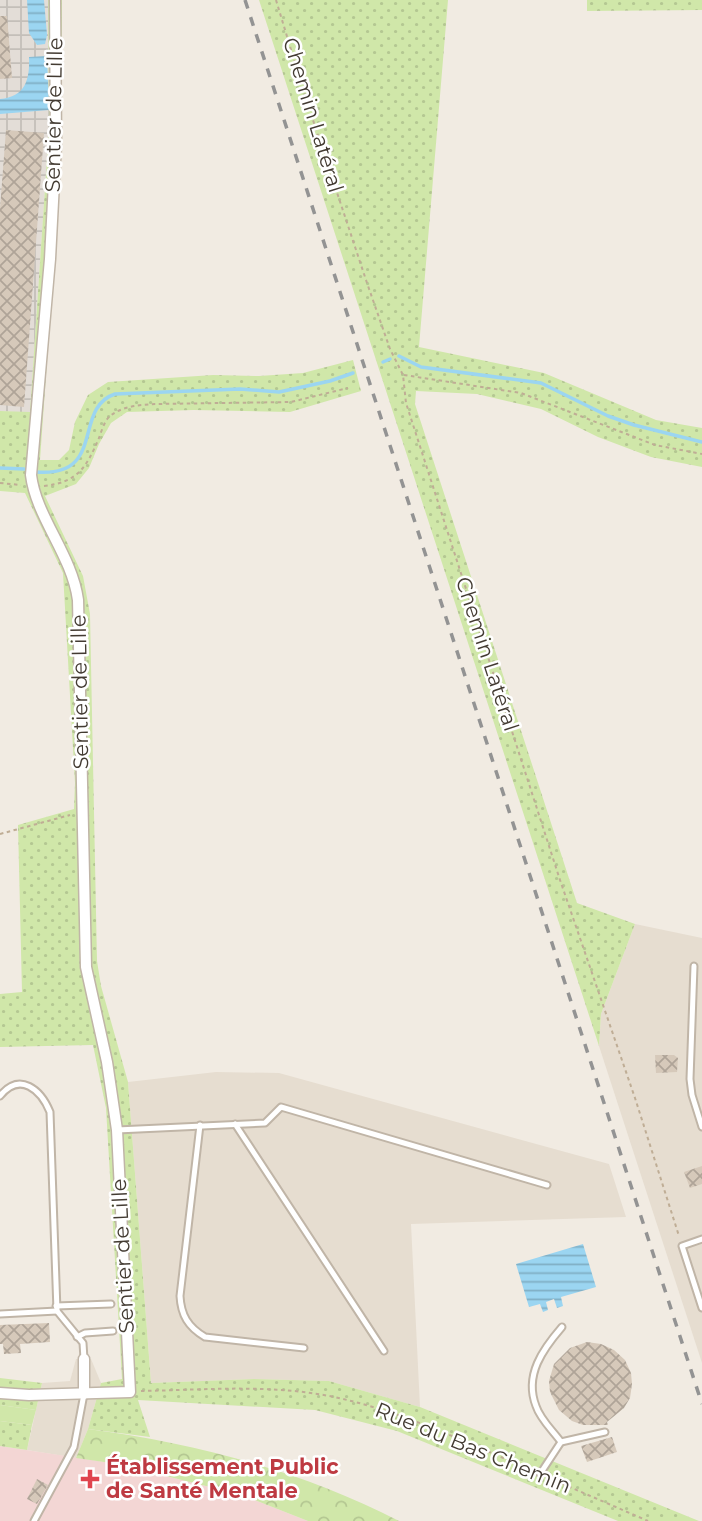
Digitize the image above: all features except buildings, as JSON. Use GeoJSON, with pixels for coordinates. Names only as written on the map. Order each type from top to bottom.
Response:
{"type":"FeatureCollection","features":[{"type":"Feature","properties":{"kind":"street","name":"Sentier de Lille"},"geometry":{"type":"LineString","coordinates":[[55,0],[56,144],[46,306],[31,462],[34,486],[71,568],[77,592],[86,967],[107,1062],[117,1130],[130,1392]]}},
{"type":"Feature","properties":{"kind":"street"},"geometry":{"type":"LineString","coordinates":[[84,1359],[84,1394]]}},
{"type":"Feature","properties":{"kind":"street"},"geometry":{"type":"LineString","coordinates":[[0,1392],[29,1395],[130,1392]]}},
{"type":"Feature","properties":{"kind":"lane"},"geometry":{"type":"LineString","coordinates":[[694,966],[690,1079],[692,1096],[702,1127]]}},
{"type":"Feature","properties":{"kind":"lane"},"geometry":{"type":"LineString","coordinates":[[0,1096],[4,1090],[18,1084],[34,1087],[45,1098],[50,1112],[56,1309],[83,1343],[84,1359]]}},
{"type":"Feature","properties":{"kind":"lane"},"geometry":{"type":"LineString","coordinates":[[117,1130],[265,1123],[281,1107],[547,1185]]}},
{"type":"Feature","properties":{"kind":"lane"},"geometry":{"type":"LineString","coordinates":[[234,1124],[384,1352]]}},
{"type":"Feature","properties":{"kind":"lane"},"geometry":{"type":"LineString","coordinates":[[200,1125],[180,1296],[181,1310],[195,1331],[205,1337],[304,1348]]}},
{"type":"Feature","properties":{"kind":"lane"},"geometry":{"type":"LineString","coordinates":[[702,1240],[682,1246],[700,1292],[702,1308]]}},
{"type":"Feature","properties":{"kind":"lane"},"geometry":{"type":"LineString","coordinates":[[0,1314],[111,1304]]}},
{"type":"Feature","properties":{"kind":"lane"},"geometry":{"type":"LineString","coordinates":[[561,1442],[536,1406],[531,1381],[542,1349],[562,1327]]}},
{"type":"Feature","properties":{"kind":"lane"},"geometry":{"type":"LineString","coordinates":[[77,1337],[85,1333],[113,1331]]}},
{"type":"Feature","properties":{"kind":"lane"},"geometry":{"type":"LineString","coordinates":[[34,1521],[74,1447],[84,1394]]}},
{"type":"Feature","properties":{"kind":"lane"},"geometry":{"type":"LineString","coordinates":[[540,1474],[561,1442],[606,1432]]}},
{"type":"Feature","properties":{"kind":"path","name":"Chemin Latéral"},"geometry":{"type":"LineString","coordinates":[[276,0],[363,271],[390,349],[402,375],[406,402],[448,534],[682,1246]]}},
{"type":"Feature","properties":{"kind":"path"},"geometry":{"type":"LineString","coordinates":[[402,375],[533,396],[644,441],[702,454]]}},
{"type":"Feature","properties":{"kind":"path"},"geometry":{"type":"LineString","coordinates":[[0,483],[54,485],[72,478],[88,464],[107,419],[121,410],[135,406],[292,402],[348,388]]}},
{"type":"Feature","properties":{"kind":"path"},"geometry":{"type":"LineString","coordinates":[[0,834],[83,811]]}},
{"type":"Feature","properties":{"kind":"path","name":"Rue du Bas Chemin"},"geometry":{"type":"LineString","coordinates":[[130,1392],[256,1388],[327,1395],[403,1416],[648,1521]]}},
{"type":"Feature","properties":{"kind":"shaded area"},"geometry":{"type":"Polygon","coordinates":[[[0,0],[48,0],[49,128],[30,413],[0,411],[0,0]]]}},
{"type":"Feature","properties":{"kind":"shaded area"},"geometry":{"type":"Polygon","coordinates":[[[635,924],[702,938],[702,1363],[599,1046],[601,1014],[635,924]]]}},
{"type":"Feature","properties":{"kind":"shaded area"},"geometry":{"type":"Polygon","coordinates":[[[216,1072],[279,1073],[609,1164],[626,1217],[411,1224],[420,1407],[329,1381],[254,1379],[151,1383],[128,1082],[216,1072]]]}},
{"type":"Feature","properties":{"kind":"shaded area"},"geometry":{"type":"Polygon","coordinates":[[[76,1359],[91,1359],[101,1383],[88,1429],[76,1458],[27,1450],[42,1383],[70,1381],[76,1359]]]}},
{"type":"Feature","properties":{"kind":"shaded area","name":"Établissement Public de Santé Mentale"},"geometry":{"type":"Polygon","coordinates":[[[0,1446],[118,1464],[242,1495],[308,1521],[0,1521],[0,1446]]]}},
{"type":"Feature","properties":{"kind":"green space"},"geometry":{"type":"Polygon","coordinates":[[[48,0],[62,0],[62,22],[59,191],[40,460],[59,460],[69,450],[75,422],[88,395],[108,382],[213,375],[303,373],[353,360],[361,391],[290,412],[127,412],[111,423],[89,468],[76,484],[45,496],[83,576],[90,614],[97,961],[101,986],[128,1082],[151,1383],[254,1379],[329,1381],[420,1407],[699,1521],[618,1521],[397,1431],[315,1410],[138,1400],[150,1437],[88,1429],[101,1383],[122,1379],[106,1108],[93,1045],[0,1047],[0,994],[22,992],[18,825],[74,809],[75,783],[63,573],[25,493],[0,491],[0,411],[30,412],[49,128],[48,0]]]}},
{"type":"Feature","properties":{"kind":"green space"},"geometry":{"type":"Polygon","coordinates":[[[259,0],[448,0],[419,347],[544,373],[656,420],[702,428],[702,467],[651,457],[598,437],[541,409],[477,394],[416,391],[415,404],[577,903],[635,924],[601,1014],[599,1046],[259,0]]]}},
{"type":"Feature","properties":{"kind":"green space"},"geometry":{"type":"Polygon","coordinates":[[[587,0],[702,0],[702,10],[587,11],[587,0]]]}},
{"type":"Feature","properties":{"kind":"green space"},"geometry":{"type":"Polygon","coordinates":[[[0,1378],[42,1383],[36,1410],[0,1405],[0,1378]]]}},
{"type":"Feature","properties":{"kind":"green space"},"geometry":{"type":"Polygon","coordinates":[[[0,1405],[36,1410],[32,1425],[0,1421],[0,1405]]]}},
{"type":"Feature","properties":{"kind":"green space"},"geometry":{"type":"Polygon","coordinates":[[[0,1421],[32,1425],[27,1450],[0,1446],[0,1421]]]}},
{"type":"Feature","properties":{"kind":"green space"},"geometry":{"type":"Polygon","coordinates":[[[88,1429],[168,1442],[247,1462],[325,1488],[399,1521],[308,1521],[242,1495],[118,1464],[76,1458],[88,1429]]]}},
{"type":"Feature","properties":{"kind":"water"},"geometry":{"type":"Polygon","coordinates":[[[27,0],[44,0],[47,35],[45,44],[37,45],[29,33],[27,0]]]}},
{"type":"Feature","properties":{"kind":"water"},"geometry":{"type":"Polygon","coordinates":[[[47,56],[49,110],[0,114],[0,99],[15,95],[24,86],[29,57],[47,56]]]}},
{"type":"Feature","properties":{"kind":"water"},"geometry":{"type":"Polygon","coordinates":[[[583,1244],[596,1287],[561,1297],[563,1306],[557,1308],[554,1299],[546,1302],[548,1310],[543,1312],[540,1304],[529,1307],[516,1264],[583,1244]]]}},
{"type":"Feature","properties":{"kind":"waterway"},"geometry":{"type":"LineString","coordinates":[[399,356],[421,367],[541,383],[608,416],[702,442]]}},
{"type":"Feature","properties":{"kind":"waterway"},"geometry":{"type":"LineString","coordinates":[[383,362],[390,359]]}},
{"type":"Feature","properties":{"kind":"waterway"},"geometry":{"type":"LineString","coordinates":[[36,472],[58,471],[72,464],[81,454],[94,413],[102,402],[115,394],[240,389],[279,392],[353,373]]}},
{"type":"Feature","properties":{"kind":"waterway"},"geometry":{"type":"LineString","coordinates":[[0,468],[24,469]]}},
{"type":"Feature","properties":{"kind":"railway"},"geometry":{"type":"LineString","coordinates":[[245,0],[702,1404]]}},
{"type":"Feature","properties":{"kind":"place","name":"Établissement Public de Santé Mentale"},"geometry":{"type":"Point","coordinates":[90,1479]}}]}
